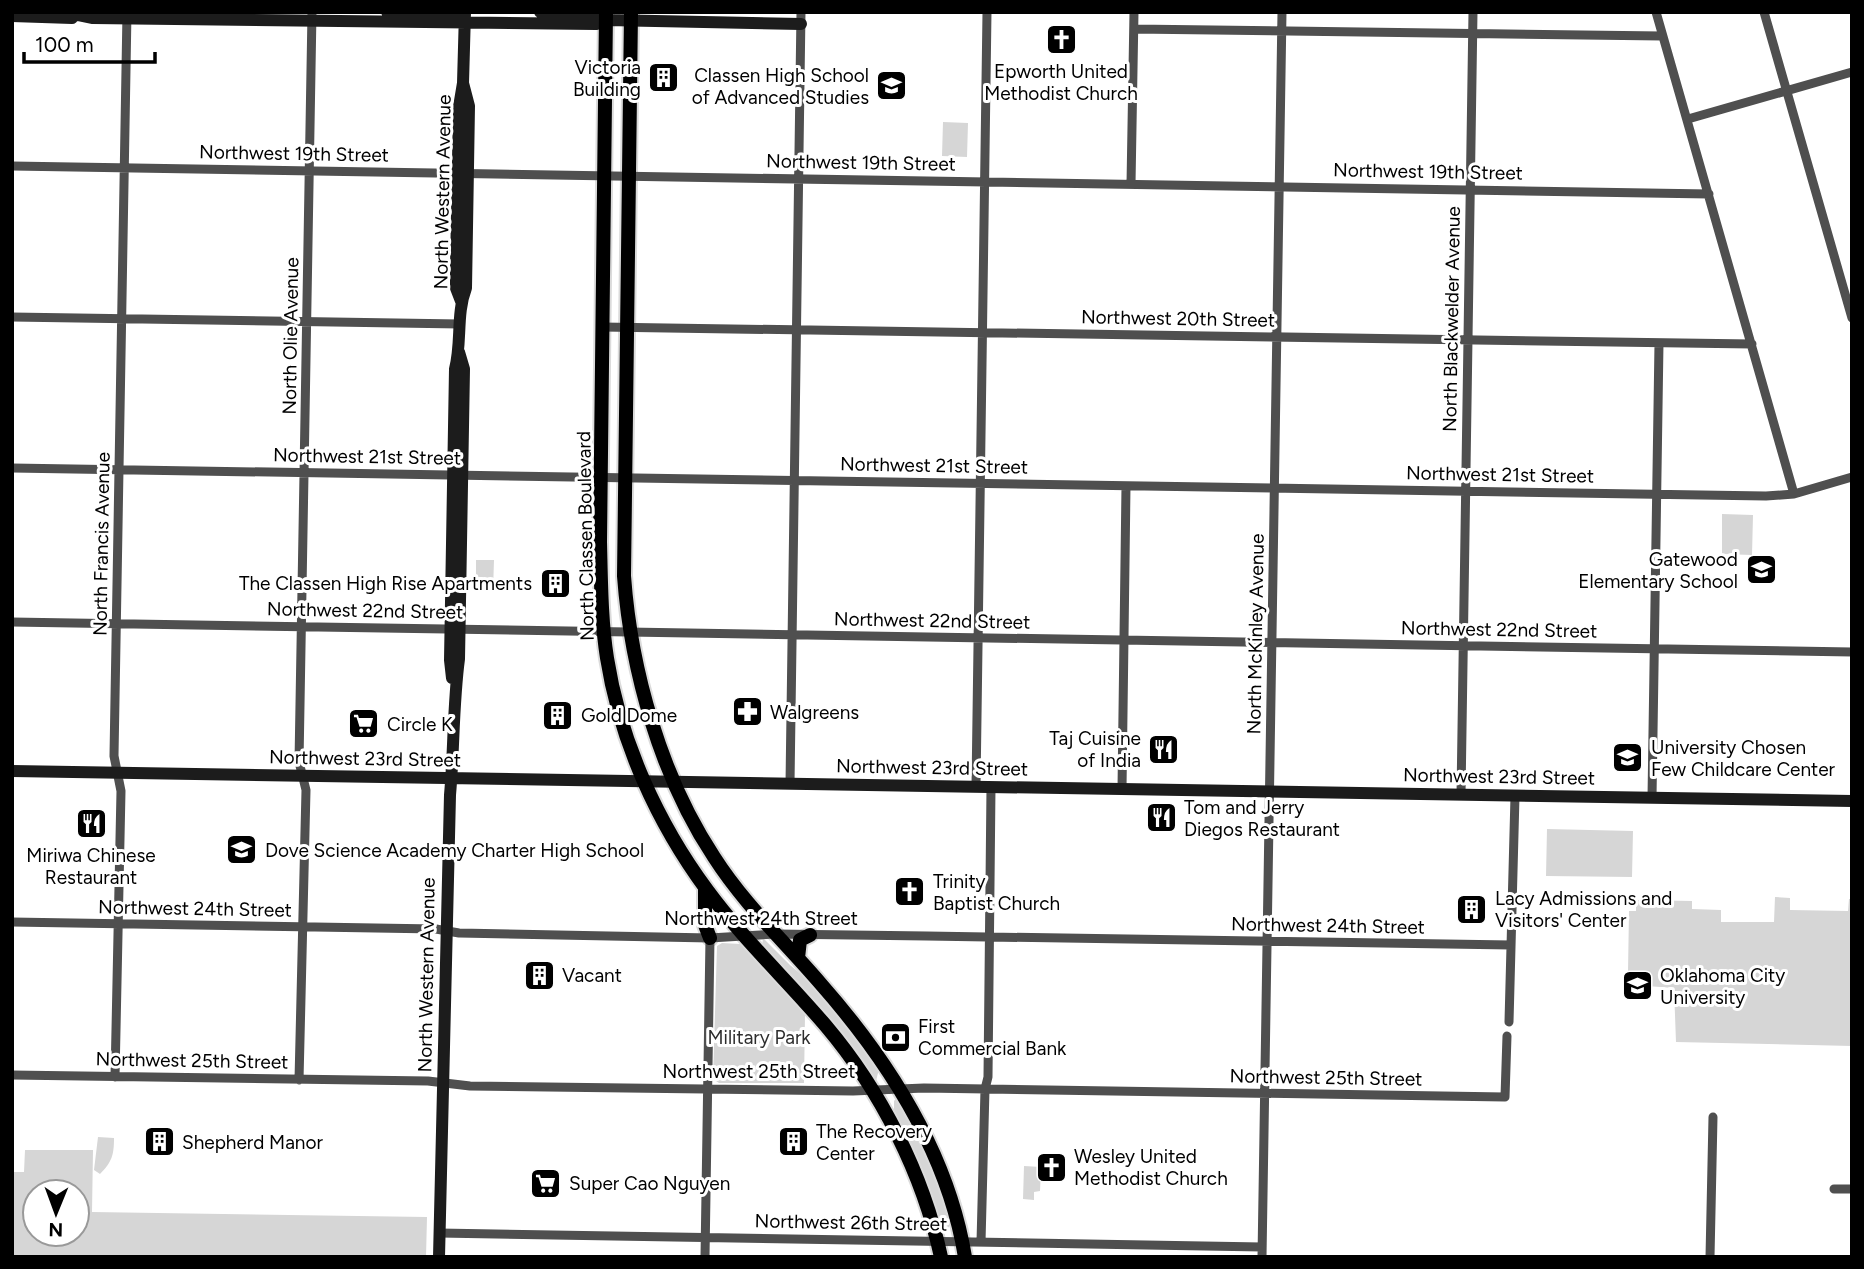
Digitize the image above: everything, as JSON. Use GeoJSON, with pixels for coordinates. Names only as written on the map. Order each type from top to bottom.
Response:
{"type":"FeatureCollection","features":[{"type":"Feature","properties":{"kind":"main road","name":"North Classen Boulevard"},"geometry":{"type":"LineString","coordinates":[[606,16],[601,587],[612,681],[622,721],[644,782],[681,851],[705,888],[743,936],[827,1027],[871,1089],[921,1188],[941,1257]]}},
{"type":"Feature","properties":{"kind":"main road","name":"North Classen Boulevard"},"geometry":{"type":"LineString","coordinates":[[631,17],[624,576],[631,633],[648,706],[675,782],[713,857],[751,908],[861,1032],[900,1089],[934,1154],[963,1241],[965,1257]]}},
{"type":"Feature","properties":{"kind":"main road"},"geometry":{"type":"LineString","coordinates":[[705,888],[705,925],[710,938]]}},
{"type":"Feature","properties":{"kind":"main road"},"geometry":{"type":"LineString","coordinates":[[798,958],[799,943],[810,935]]}},
{"type":"Feature","properties":{"kind":"street"},"geometry":{"type":"LineString","coordinates":[[64,12],[93,18]]}},
{"type":"Feature","properties":{"kind":"street"},"geometry":{"type":"LineString","coordinates":[[387,12],[596,24],[606,16]]}},
{"type":"Feature","properties":{"kind":"street"},"geometry":{"type":"LineString","coordinates":[[540,12],[631,17],[801,18],[790,784]]}},
{"type":"Feature","properties":{"kind":"street"},"geometry":{"type":"LineString","coordinates":[[976,787],[987,12]]}},
{"type":"Feature","properties":{"kind":"street"},"geometry":{"type":"LineString","coordinates":[[1131,184],[1134,12]]}},
{"type":"Feature","properties":{"kind":"street","name":"North McKinley Avenue"},"geometry":{"type":"LineString","coordinates":[[1262,1252],[1282,12]]}},
{"type":"Feature","properties":{"kind":"street","name":"North Blackwelder Avenue"},"geometry":{"type":"LineString","coordinates":[[1461,795],[1473,12]]}},
{"type":"Feature","properties":{"kind":"street"},"geometry":{"type":"LineString","coordinates":[[1656,12],[1794,494]]}},
{"type":"Feature","properties":{"kind":"street"},"geometry":{"type":"LineString","coordinates":[[1764,12],[1852,318]]}},
{"type":"Feature","properties":{"kind":"street","name":"North Francis Avenue"},"geometry":{"type":"LineString","coordinates":[[115,1077],[121,792],[114,756],[127,15]]}},
{"type":"Feature","properties":{"kind":"street"},"geometry":{"type":"LineString","coordinates":[[12,16],[463,16]]}},
{"type":"Feature","properties":{"kind":"street","name":"North Western Avenue"},"geometry":{"type":"LineString","coordinates":[[439,1257],[446,931],[454,695],[459,659],[455,629],[458,475],[455,369],[459,352],[461,301],[456,288],[463,173],[459,107],[463,83],[463,16]]}},
{"type":"Feature","properties":{"kind":"street","name":"North Olie Avenue"},"geometry":{"type":"LineString","coordinates":[[299,1080],[306,795],[299,762],[312,17]]}},
{"type":"Feature","properties":{"kind":"street"},"geometry":{"type":"LineString","coordinates":[[1134,29],[1662,36]]}},
{"type":"Feature","properties":{"kind":"street"},"geometry":{"type":"LineString","coordinates":[[1688,119],[1852,72]]}},
{"type":"Feature","properties":{"kind":"street","name":"Northwest 19th Street"},"geometry":{"type":"LineString","coordinates":[[12,166],[1709,194]]}},
{"type":"Feature","properties":{"kind":"street"},"geometry":{"type":"LineString","coordinates":[[12,317],[460,324]]}},
{"type":"Feature","properties":{"kind":"street","name":"Northwest 20th Street"},"geometry":{"type":"LineString","coordinates":[[602,327],[1752,344]]}},
{"type":"Feature","properties":{"kind":"street"},"geometry":{"type":"LineString","coordinates":[[1653,797],[1659,343]]}},
{"type":"Feature","properties":{"kind":"street","name":"Northwest 21st Street"},"geometry":{"type":"LineString","coordinates":[[12,468],[1782,496],[1852,477]]}},
{"type":"Feature","properties":{"kind":"street"},"geometry":{"type":"LineString","coordinates":[[1122,789],[1126,486]]}},
{"type":"Feature","properties":{"kind":"street","name":"Northwest 22nd Street"},"geometry":{"type":"LineString","coordinates":[[12,622],[1852,652]]}},
{"type":"Feature","properties":{"kind":"street","name":"Northwest 23rd Street"},"geometry":{"type":"LineString","coordinates":[[12,771],[1852,801]]}},
{"type":"Feature","properties":{"kind":"street"},"geometry":{"type":"LineString","coordinates":[[981,1241],[985,1089],[988,1077],[991,788]]}},
{"type":"Feature","properties":{"kind":"street"},"geometry":{"type":"LineString","coordinates":[[1508,1023],[1515,796]]}},
{"type":"Feature","properties":{"kind":"street","name":"Northwest 24th Street"},"geometry":{"type":"LineString","coordinates":[[12,922],[436,929],[459,933],[710,938],[775,934],[1511,944]]}},
{"type":"Feature","properties":{"kind":"street"},"geometry":{"type":"LineString","coordinates":[[705,1257],[710,938]]}},
{"type":"Feature","properties":{"kind":"street","name":"Northwest 25th Street"},"geometry":{"type":"LineString","coordinates":[[12,1074],[428,1081],[454,1086],[985,1089],[1506,1097],[1507,1036]]}},
{"type":"Feature","properties":{"kind":"street"},"geometry":{"type":"LineString","coordinates":[[1710,1257],[1713,1117]]}},
{"type":"Feature","properties":{"kind":"street"},"geometry":{"type":"LineString","coordinates":[[1834,1189],[1852,1189]]}},
{"type":"Feature","properties":{"kind":"street","name":"Northwest 26th Street"},"geometry":{"type":"LineString","coordinates":[[439,1233],[981,1241],[1262,1252]]}},
{"type":"Feature","properties":{"kind":"green space"},"geometry":{"type":"Polygon","coordinates":[[[943,122],[968,123],[967,157],[942,156],[943,122]]]}},
{"type":"Feature","properties":{"kind":"green space"},"geometry":{"type":"Polygon","coordinates":[[[1722,514],[1753,515],[1752,555],[1722,554],[1722,514]]]}},
{"type":"Feature","properties":{"kind":"green space"},"geometry":{"type":"Polygon","coordinates":[[[476,560],[494,560],[493,591],[476,591],[476,560]]]}},
{"type":"Feature","properties":{"kind":"green space"},"geometry":{"type":"Polygon","coordinates":[[[1547,829],[1633,831],[1632,877],[1546,876],[1547,829]]]}},
{"type":"Feature","properties":{"kind":"green space"},"geometry":{"type":"Polygon","coordinates":[[[1775,897],[1790,898],[1790,910],[1848,911],[1849,899],[1852,899],[1852,1046],[1676,1042],[1674,988],[1633,985],[1634,973],[1628,972],[1629,911],[1636,911],[1636,900],[1692,901],[1692,909],[1721,910],[1721,922],[1774,922],[1775,897]]]}},
{"type":"Feature","properties":{"kind":"green space"},"geometry":{"type":"Polygon","coordinates":[[[763,938],[813,984],[839,1013],[879,1069],[876,1081],[818,1005],[762,947],[763,938]]]}},
{"type":"Feature","properties":{"kind":"green space","name":"Military Park"},"geometry":{"type":"Polygon","coordinates":[[[722,943],[740,944],[808,1013],[805,1015],[804,1083],[719,1083],[713,1079],[717,946],[722,943]]]}},
{"type":"Feature","properties":{"kind":"green space"},"geometry":{"type":"Polygon","coordinates":[[[897,1097],[941,1190],[951,1223],[945,1234],[927,1182],[894,1110],[897,1097]]]}},
{"type":"Feature","properties":{"kind":"green space"},"geometry":{"type":"Polygon","coordinates":[[[98,1137],[114,1138],[112,1158],[100,1174],[94,1170],[98,1137]]]}},
{"type":"Feature","properties":{"kind":"green space"},"geometry":{"type":"Polygon","coordinates":[[[25,1150],[93,1150],[92,1212],[427,1217],[426,1257],[12,1257],[12,1172],[24,1172],[25,1150]]]}},
{"type":"Feature","properties":{"kind":"green space"},"geometry":{"type":"Polygon","coordinates":[[[1024,1166],[1041,1167],[1040,1191],[1034,1192],[1034,1200],[1023,1199],[1024,1166]]]}},
{"type":"Feature","properties":{"kind":"place","name":"Epworth United Methodist Church"},"geometry":{"type":"Point","coordinates":[1061,40]}},
{"type":"Feature","properties":{"kind":"place","name":"Victoria Building"},"geometry":{"type":"Point","coordinates":[664,78]}},
{"type":"Feature","properties":{"kind":"place","name":"Classen High School of Advanced Studies"},"geometry":{"type":"Point","coordinates":[892,86]}},
{"type":"Feature","properties":{"kind":"place","name":"Gatewood Elementary School"},"geometry":{"type":"Point","coordinates":[1761,570]}},
{"type":"Feature","properties":{"kind":"place","name":"The Classen High Rise Apartments"},"geometry":{"type":"Point","coordinates":[555,583]}},
{"type":"Feature","properties":{"kind":"place","name":"Walgreens"},"geometry":{"type":"Point","coordinates":[747,712]}},
{"type":"Feature","properties":{"kind":"place","name":"Gold Dome"},"geometry":{"type":"Point","coordinates":[558,715]}},
{"type":"Feature","properties":{"kind":"place","name":"Circle K"},"geometry":{"type":"Point","coordinates":[364,724]}},
{"type":"Feature","properties":{"kind":"place","name":"Taj Cuisine of India"},"geometry":{"type":"Point","coordinates":[1164,749]}},
{"type":"Feature","properties":{"kind":"place","name":"University Chosen Few Childcare Center"},"geometry":{"type":"Point","coordinates":[1628,758]}},
{"type":"Feature","properties":{"kind":"place","name":"Tom and Jerry Diegos Restaurant"},"geometry":{"type":"Point","coordinates":[1161,818]}},
{"type":"Feature","properties":{"kind":"place","name":"Miriwa Chinese Restaurant"},"geometry":{"type":"Point","coordinates":[91,824]}},
{"type":"Feature","properties":{"kind":"place","name":"Dove Science Academy Charter High School"},"geometry":{"type":"Point","coordinates":[242,850]}},
{"type":"Feature","properties":{"kind":"place","name":"Trinity Baptist Church"},"geometry":{"type":"Point","coordinates":[910,892]}},
{"type":"Feature","properties":{"kind":"place","name":"Lacy Admissions and Visitors' Center"},"geometry":{"type":"Point","coordinates":[1472,909]}},
{"type":"Feature","properties":{"kind":"place","name":"Vacant"},"geometry":{"type":"Point","coordinates":[539,975]}},
{"type":"Feature","properties":{"kind":"place","name":"Oklahoma City University"},"geometry":{"type":"Point","coordinates":[1637,986]}},
{"type":"Feature","properties":{"kind":"place","name":"First Commercial Bank"},"geometry":{"type":"Point","coordinates":[895,1037]}},
{"type":"Feature","properties":{"kind":"place","name":"Shepherd Manor"},"geometry":{"type":"Point","coordinates":[159,1142]}},
{"type":"Feature","properties":{"kind":"place","name":"The Recovery Center"},"geometry":{"type":"Point","coordinates":[793,1142]}},
{"type":"Feature","properties":{"kind":"place","name":"Wesley United Methodist Church"},"geometry":{"type":"Point","coordinates":[1051,1167]}},
{"type":"Feature","properties":{"kind":"place","name":"Super Cao Nguyen"},"geometry":{"type":"Point","coordinates":[546,1183]}}]}
